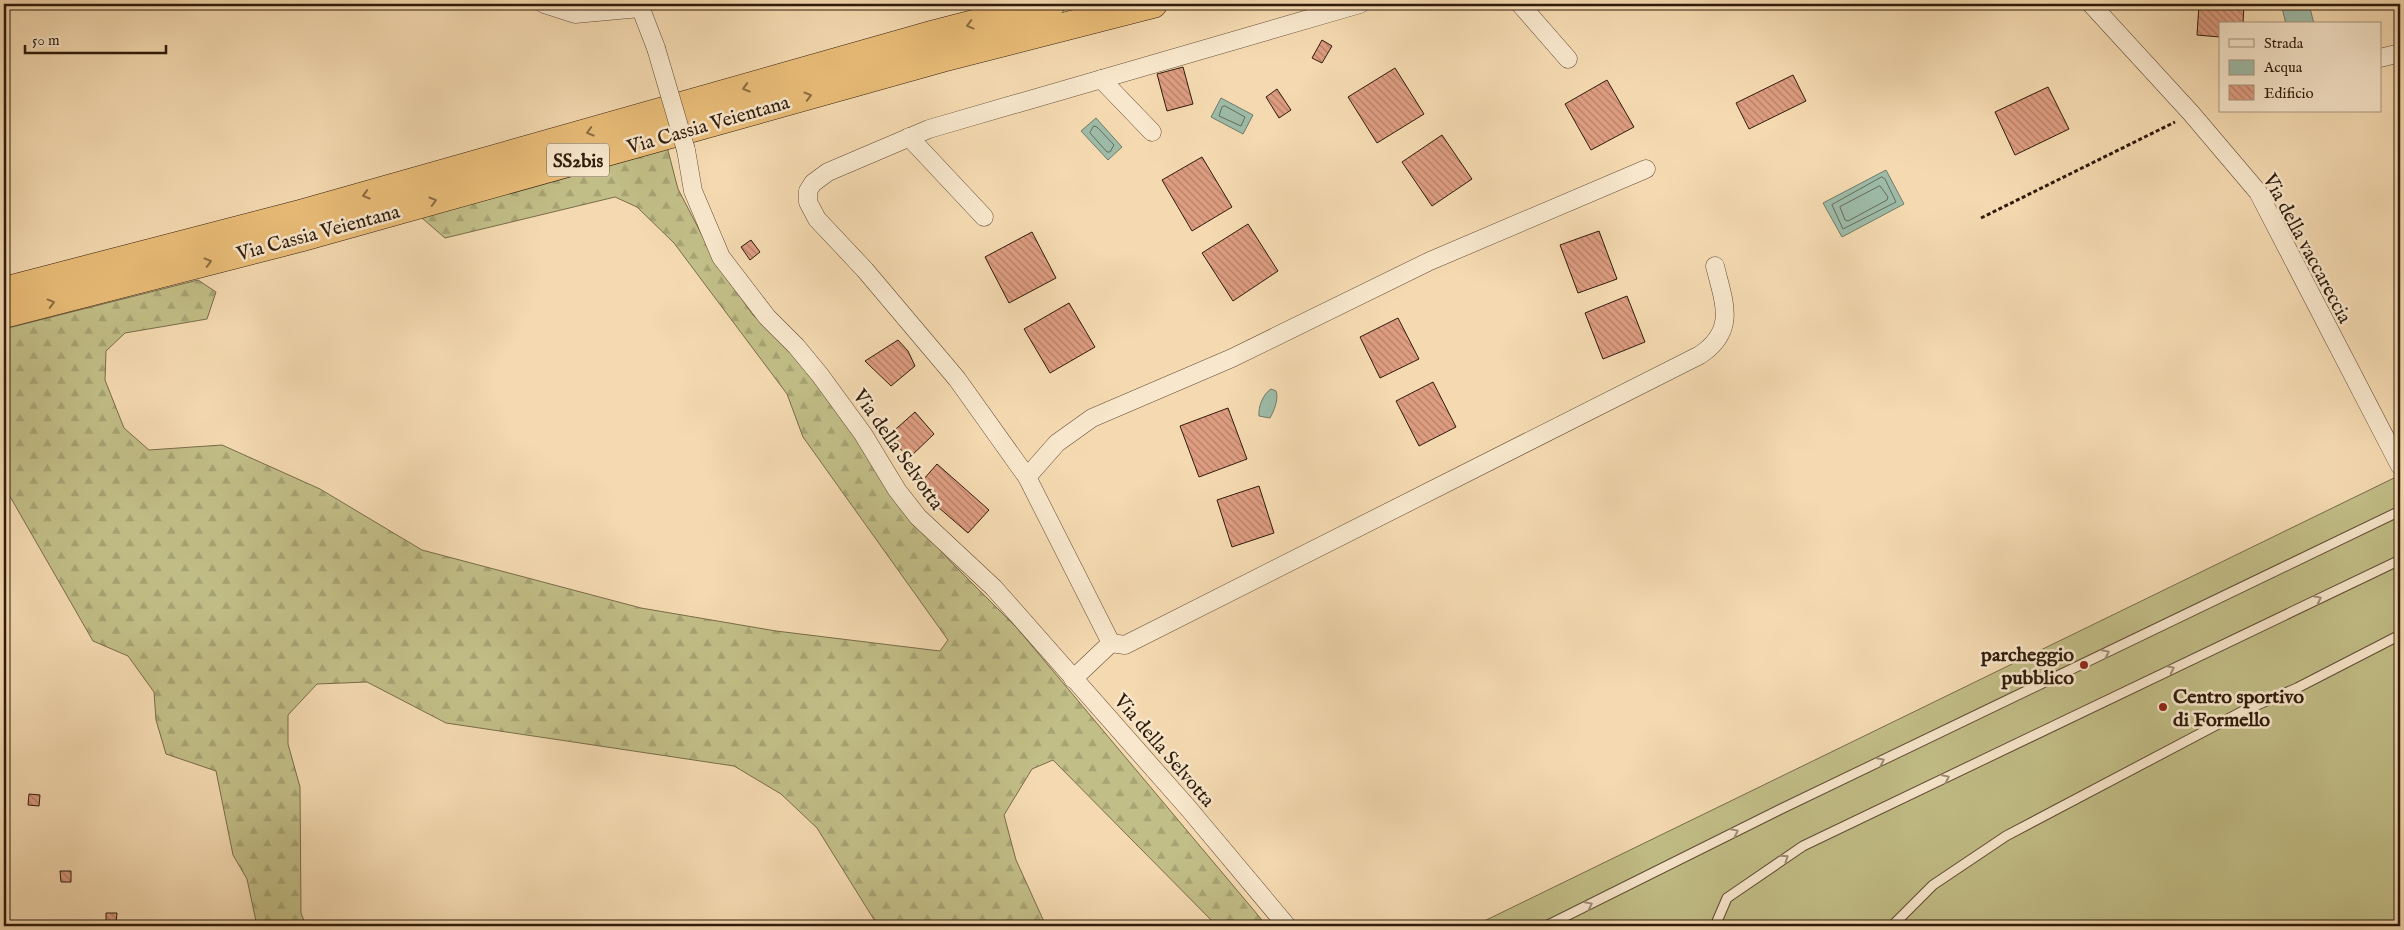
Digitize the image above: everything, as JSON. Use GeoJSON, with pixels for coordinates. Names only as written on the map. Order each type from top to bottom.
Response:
{"type":"FeatureCollection","features":[{"type":"Feature","properties":{"kind":"highway","name":"Via Cassia Veientana"},"geometry":{"type":"LineString","coordinates":[[4,291],[300,214],[935,34],[1051,4]]}},
{"type":"Feature","properties":{"kind":"highway","name":"Via Cassia Veientana"},"geometry":{"type":"LineString","coordinates":[[4,314],[303,237],[933,61],[1153,4]]}},
{"type":"Feature","properties":{"kind":"street"},"geometry":{"type":"LineString","coordinates":[[544,4],[575,14],[640,6]]}},
{"type":"Feature","properties":{"kind":"street"},"geometry":{"type":"LineString","coordinates":[[1111,643],[1027,477],[956,379],[865,270],[826,230],[810,208],[808,191],[813,183],[823,175],[909,137],[1360,4]]}},
{"type":"Feature","properties":{"kind":"street"},"geometry":{"type":"LineString","coordinates":[[1520,4],[1568,59]]}},
{"type":"Feature","properties":{"kind":"street","name":"Via della vaccareccia"},"geometry":{"type":"LineString","coordinates":[[2091,4],[2191,113],[2258,192],[2400,466]]}},
{"type":"Feature","properties":{"kind":"street","name":"Via della Selvotta"},"geometry":{"type":"LineString","coordinates":[[640,6],[656,48],[686,150],[694,191],[721,257],[768,317],[820,375],[863,434],[897,490],[918,517],[994,588],[1189,809],[1287,926]]}},
{"type":"Feature","properties":{"kind":"street"},"geometry":{"type":"LineString","coordinates":[[2382,58],[2400,53]]}},
{"type":"Feature","properties":{"kind":"street"},"geometry":{"type":"LineString","coordinates":[[1101,79],[1152,132]]}},
{"type":"Feature","properties":{"kind":"street"},"geometry":{"type":"LineString","coordinates":[[909,137],[984,217]]}},
{"type":"Feature","properties":{"kind":"street"},"geometry":{"type":"LineString","coordinates":[[1027,477],[1057,442],[1092,418],[1232,358],[1430,261],[1646,168]]}},
{"type":"Feature","properties":{"kind":"street"},"geometry":{"type":"LineString","coordinates":[[1111,643],[1125,645],[1700,355],[1718,340],[1724,327],[1724,303],[1715,266]]}},
{"type":"Feature","properties":{"kind":"street"},"geometry":{"type":"LineString","coordinates":[[1073,679],[1111,643]]}},
{"type":"Feature","properties":{"kind":"lane"},"geometry":{"type":"LineString","coordinates":[[1546,926],[1781,809],[2400,512]]}},
{"type":"Feature","properties":{"kind":"lane"},"geometry":{"type":"LineString","coordinates":[[1715,926],[1727,898],[1803,846],[2400,560]]}},
{"type":"Feature","properties":{"kind":"lane"},"geometry":{"type":"LineString","coordinates":[[1892,926],[1933,885],[2006,836],[2243,711],[2297,688],[2400,635]]}},
{"type":"Feature","properties":{"kind":"path"},"geometry":{"type":"LineString","coordinates":[[1982,218],[2191,113]]}},
{"type":"Feature","properties":{"kind":"green space"},"geometry":{"type":"Polygon","coordinates":[[[666,143],[678,189],[717,264],[753,315],[811,372],[840,411],[889,491],[950,561],[1017,628],[1267,926],[1217,926],[1053,760],[1032,769],[1004,815],[1016,860],[1046,926],[878,926],[817,828],[781,794],[734,766],[446,723],[367,682],[317,684],[288,715],[288,744],[300,787],[301,913],[306,926],[257,926],[247,879],[233,855],[216,771],[166,754],[156,720],[154,692],[128,656],[93,641],[4,486],[4,329],[198,280],[216,292],[207,319],[125,333],[106,351],[105,380],[124,428],[149,450],[222,445],[320,489],[422,550],[641,608],[776,631],[940,651],[948,640],[803,437],[787,394],[674,243],[637,207],[615,197],[445,238],[422,218],[446,207],[666,143]]]}},
{"type":"Feature","properties":{"kind":"green space","name":"Centro sportivo di Formello"},"geometry":{"type":"Polygon","coordinates":[[[2394,478],[2400,485],[2400,926],[1474,926],[2394,478]]]}},
{"type":"Feature","properties":{"kind":"water"},"geometry":{"type":"Polygon","coordinates":[[[2281,4],[2309,4],[2314,22],[2286,22],[2281,4]]]}},
{"type":"Feature","properties":{"kind":"water"},"geometry":{"type":"Polygon","coordinates":[[[1221,98],[1253,115],[1243,134],[1211,117],[1221,98]]]}},
{"type":"Feature","properties":{"kind":"water"},"geometry":{"type":"Polygon","coordinates":[[[1096,118],[1122,147],[1108,160],[1081,131],[1096,118]]]}},
{"type":"Feature","properties":{"kind":"water"},"geometry":{"type":"Polygon","coordinates":[[[1886,170],[1904,204],[1842,237],[1823,203],[1886,170]]]}},
{"type":"Feature","properties":{"kind":"water"},"geometry":{"type":"Polygon","coordinates":[[[1271,389],[1276,391],[1277,394],[1273,412],[1270,418],[1259,416],[1262,401],[1271,389]]]}},
{"type":"Feature","properties":{"kind":"building"},"geometry":{"type":"Polygon","coordinates":[[[2199,4],[2244,4],[2243,22],[2219,22],[2219,37],[2197,35],[2199,4]]]}},
{"type":"Feature","properties":{"kind":"building"},"geometry":{"type":"Polygon","coordinates":[[[1322,40],[1332,46],[1322,63],[1312,58],[1322,40]]]}},
{"type":"Feature","properties":{"kind":"building"},"geometry":{"type":"Polygon","coordinates":[[[1183,67],[1193,104],[1167,111],[1157,74],[1183,67]]]}},
{"type":"Feature","properties":{"kind":"building"},"geometry":{"type":"Polygon","coordinates":[[[1395,68],[1424,114],[1377,143],[1348,97],[1395,68]]]}},
{"type":"Feature","properties":{"kind":"building"},"geometry":{"type":"Polygon","coordinates":[[[1793,75],[1806,101],[1749,129],[1736,103],[1793,75]]]}},
{"type":"Feature","properties":{"kind":"building"},"geometry":{"type":"Polygon","coordinates":[[[1607,80],[1634,127],[1591,150],[1565,104],[1607,80]]]}},
{"type":"Feature","properties":{"kind":"building"},"geometry":{"type":"Polygon","coordinates":[[[2048,87],[2069,129],[2015,155],[1995,112],[2048,87]]]}},
{"type":"Feature","properties":{"kind":"building"},"geometry":{"type":"Polygon","coordinates":[[[1277,89],[1291,110],[1279,118],[1266,97],[1277,89]]]}},
{"type":"Feature","properties":{"kind":"building"},"geometry":{"type":"Polygon","coordinates":[[[1442,135],[1472,179],[1432,206],[1402,162],[1442,135]]]}},
{"type":"Feature","properties":{"kind":"building"},"geometry":{"type":"Polygon","coordinates":[[[1202,157],[1232,207],[1192,231],[1162,180],[1202,157]]]}},
{"type":"Feature","properties":{"kind":"building"},"geometry":{"type":"Polygon","coordinates":[[[1248,224],[1278,271],[1233,301],[1202,253],[1248,224]]]}},
{"type":"Feature","properties":{"kind":"building"},"geometry":{"type":"Polygon","coordinates":[[[1599,231],[1617,279],[1578,293],[1560,245],[1599,231]]]}},
{"type":"Feature","properties":{"kind":"building"},"geometry":{"type":"Polygon","coordinates":[[[1032,232],[1056,278],[1009,303],[985,257],[1032,232]]]}},
{"type":"Feature","properties":{"kind":"building"},"geometry":{"type":"Polygon","coordinates":[[[751,240],[760,252],[750,260],[741,247],[751,240]]]}},
{"type":"Feature","properties":{"kind":"building"},"geometry":{"type":"Polygon","coordinates":[[[1627,296],[1645,342],[1603,359],[1585,313],[1627,296]]]}},
{"type":"Feature","properties":{"kind":"building"},"geometry":{"type":"Polygon","coordinates":[[[1069,303],[1095,347],[1050,373],[1024,329],[1069,303]]]}},
{"type":"Feature","properties":{"kind":"building"},"geometry":{"type":"Polygon","coordinates":[[[1398,318],[1419,359],[1380,378],[1360,337],[1398,318]]]}},
{"type":"Feature","properties":{"kind":"building"},"geometry":{"type":"Polygon","coordinates":[[[898,340],[908,351],[915,366],[891,386],[865,361],[898,340]]]}},
{"type":"Feature","properties":{"kind":"building"},"geometry":{"type":"Polygon","coordinates":[[[1433,382],[1456,427],[1419,446],[1396,401],[1433,382]]]}},
{"type":"Feature","properties":{"kind":"building"},"geometry":{"type":"Polygon","coordinates":[[[1228,408],[1247,459],[1199,477],[1180,426],[1228,408]]]}},
{"type":"Feature","properties":{"kind":"building"},"geometry":{"type":"Polygon","coordinates":[[[915,412],[934,434],[909,458],[888,436],[915,412]]]}},
{"type":"Feature","properties":{"kind":"building"},"geometry":{"type":"Polygon","coordinates":[[[937,464],[989,510],[968,533],[916,488],[937,464]]]}},
{"type":"Feature","properties":{"kind":"building"},"geometry":{"type":"Polygon","coordinates":[[[1259,486],[1274,533],[1232,547],[1217,500],[1259,486]]]}},
{"type":"Feature","properties":{"kind":"building"},"geometry":{"type":"Polygon","coordinates":[[[29,794],[40,795],[39,806],[28,805],[29,794]]]}},
{"type":"Feature","properties":{"kind":"building"},"geometry":{"type":"Polygon","coordinates":[[[60,871],[71,871],[71,882],[61,882],[60,871]]]}},
{"type":"Feature","properties":{"kind":"building"},"geometry":{"type":"Polygon","coordinates":[[[106,913],[117,913],[116,923],[106,923],[106,913]]]}},
{"type":"Feature","properties":{"kind":"place","name":"parcheggio pubblico"},"geometry":{"type":"Point","coordinates":[2084,665]}},
{"type":"Feature","properties":{"kind":"place","name":"Centro sportivo di Formello"},"geometry":{"type":"Point","coordinates":[2163,707]}}]}
